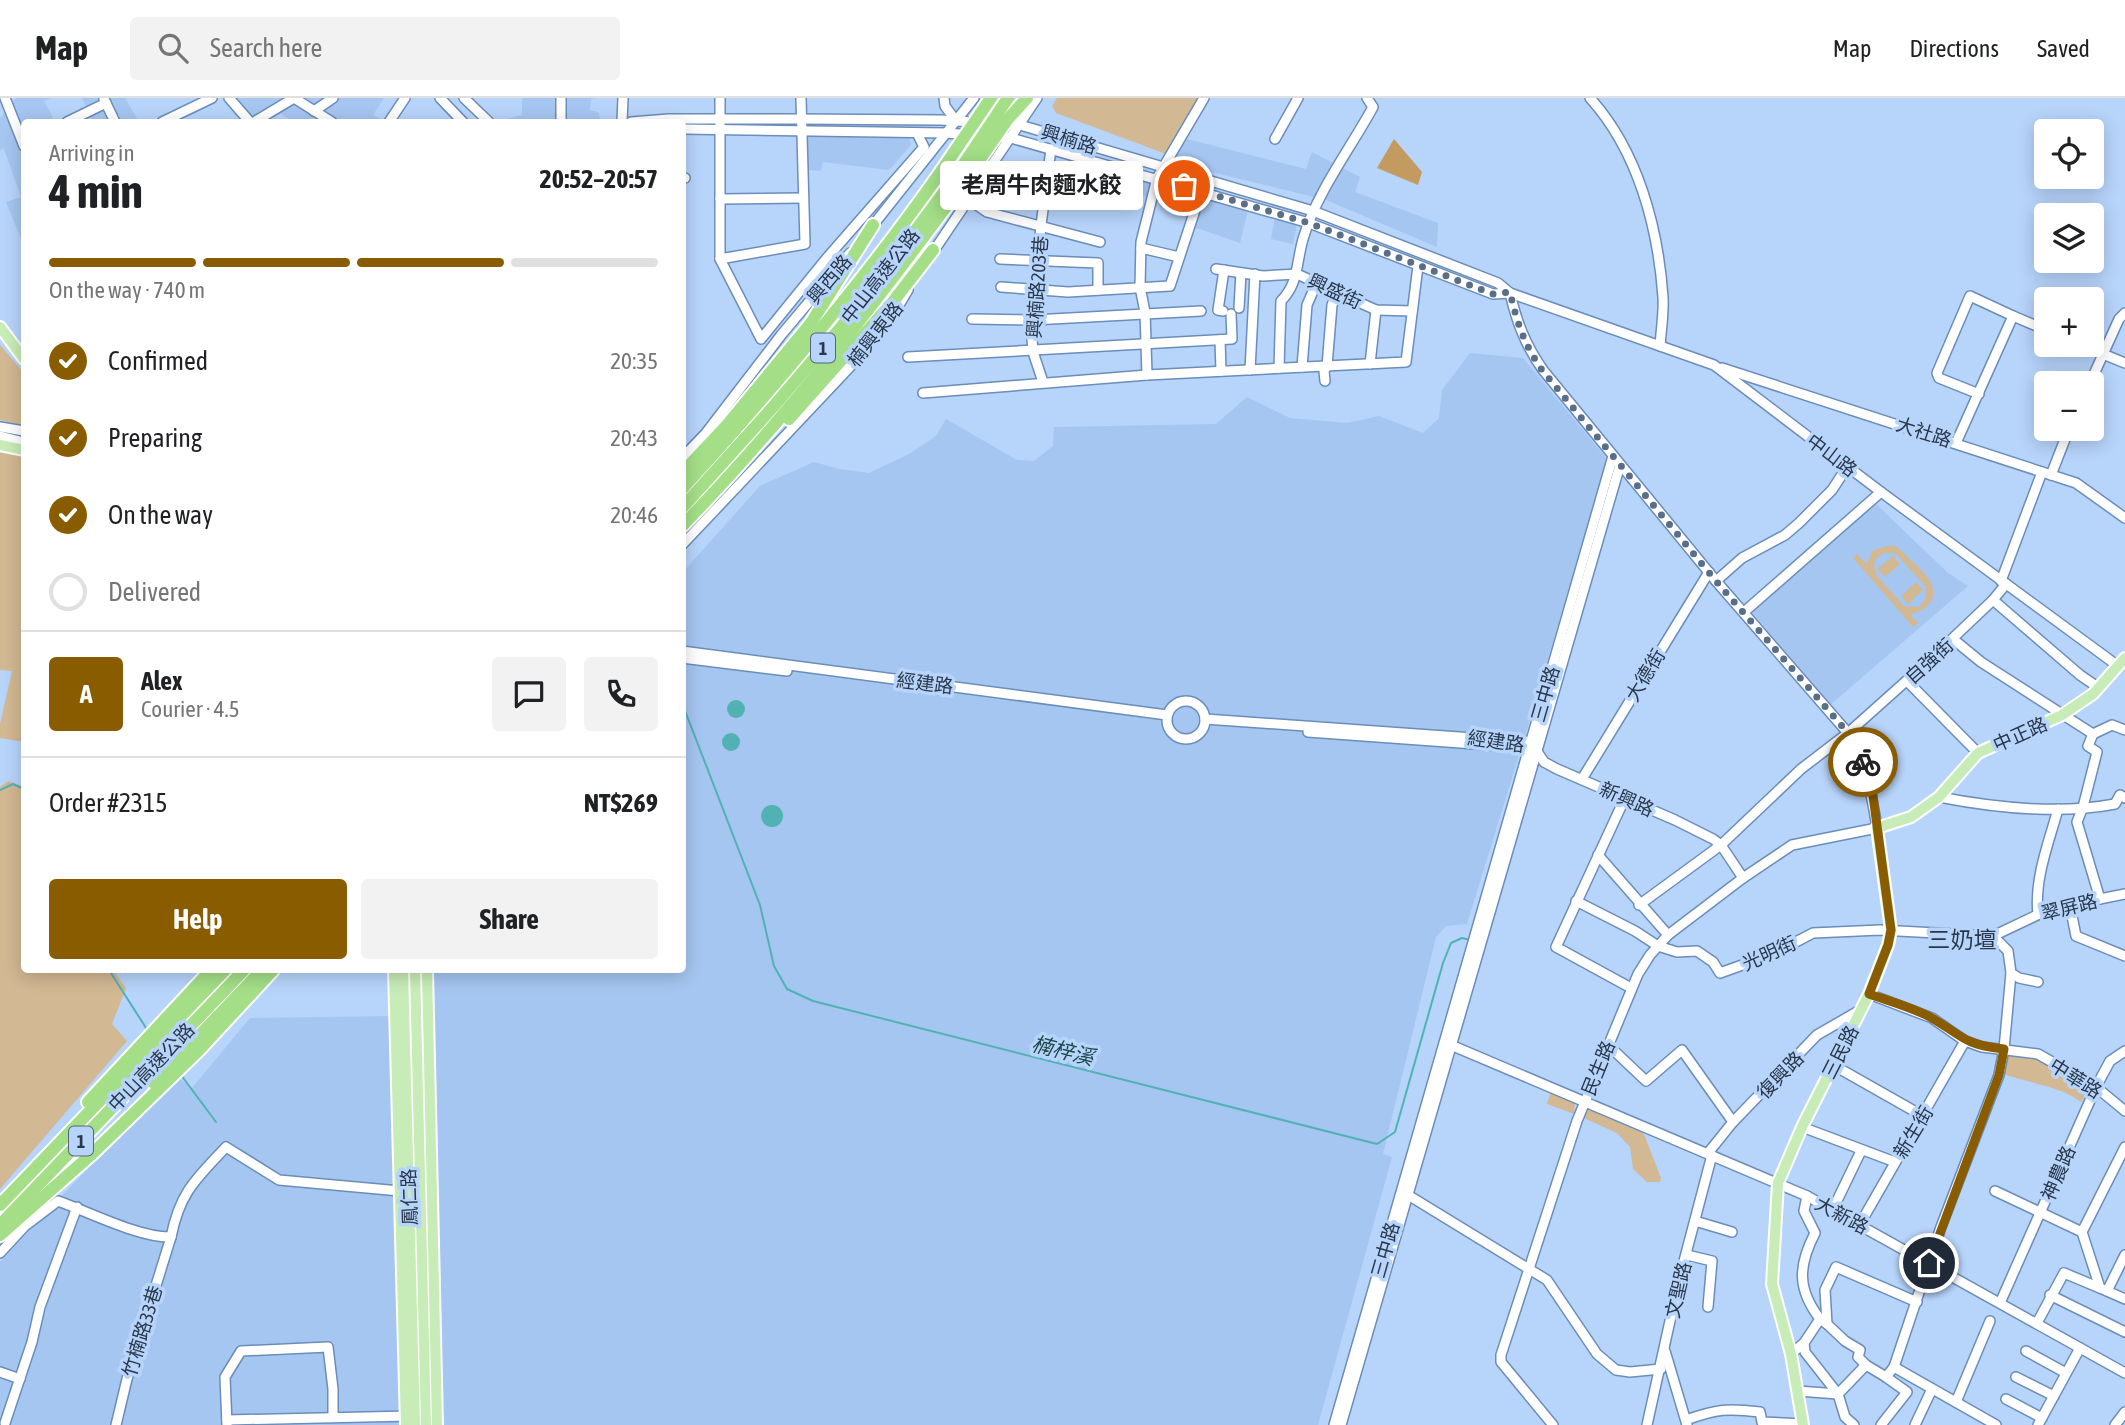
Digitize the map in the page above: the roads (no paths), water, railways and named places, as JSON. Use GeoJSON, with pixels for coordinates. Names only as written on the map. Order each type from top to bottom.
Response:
{"type":"FeatureCollection","features":[{"type":"Feature","properties":{"kind":"highway","name":"中山高速公路"},"geometry":{"type":"LineString","coordinates":[[686,485],[731,436],[849,295],[900,230],[991,98]]}},
{"type":"Feature","properties":{"kind":"highway","name":"中山高速公路"},"geometry":{"type":"LineString","coordinates":[[686,504],[860,305],[957,183],[1008,98]]}},
{"type":"Feature","properties":{"kind":"highway"},"geometry":{"type":"LineString","coordinates":[[686,527],[878,299],[957,183],[1027,98]]}},
{"type":"Feature","properties":{"kind":"highway"},"geometry":{"type":"LineString","coordinates":[[686,469],[727,425],[811,323],[873,225]]}},
{"type":"Feature","properties":{"kind":"highway"},"geometry":{"type":"LineString","coordinates":[[731,475],[783,426],[892,303],[933,250]]}},
{"type":"Feature","properties":{"kind":"highway"},"geometry":{"type":"LineString","coordinates":[[0,1205],[33,1170],[99,1088],[153,1037],[206,973]]}},
{"type":"Feature","properties":{"kind":"highway","name":"中山高速公路"},"geometry":{"type":"LineString","coordinates":[[153,1037],[222,973]]}},
{"type":"Feature","properties":{"kind":"highway","name":"中山高速公路"},"geometry":{"type":"LineString","coordinates":[[0,1226],[171,1062],[242,973]]}},
{"type":"Feature","properties":{"kind":"highway"},"geometry":{"type":"LineString","coordinates":[[0,1236],[93,1153],[171,1062],[259,973]]}},
{"type":"Feature","properties":{"kind":"highway"},"geometry":{"type":"LineString","coordinates":[[171,1062],[215,1035],[270,973]]}},
{"type":"Feature","properties":{"kind":"main road"},"geometry":{"type":"LineString","coordinates":[[0,327],[21,355]]}},
{"type":"Feature","properties":{"kind":"main road"},"geometry":{"type":"LineString","coordinates":[[0,337],[21,364]]}},
{"type":"Feature","properties":{"kind":"main road"},"geometry":{"type":"LineString","coordinates":[[0,444],[21,449]]}},
{"type":"Feature","properties":{"kind":"main road","name":"中正路"},"geometry":{"type":"LineString","coordinates":[[1877,828],[1911,817],[1939,797],[1978,753],[2062,715],[2094,694],[2123,665]]}},
{"type":"Feature","properties":{"kind":"main road","name":"三民路"},"geometry":{"type":"LineString","coordinates":[[1803,1425],[1791,1354],[1772,1284],[1778,1183],[1802,1128],[1869,994],[1888,945],[1891,930],[1877,828]]}},
{"type":"Feature","properties":{"kind":"main road","name":"鳳仁路"},"geometry":{"type":"LineString","coordinates":[[394,973],[415,1188]]}},
{"type":"Feature","properties":{"kind":"main road","name":"鳳仁路"},"geometry":{"type":"LineString","coordinates":[[403,973],[415,1188],[421,1420]]}},
{"type":"Feature","properties":{"kind":"main road","name":"鳳仁路"},"geometry":{"type":"LineString","coordinates":[[415,973],[415,1188],[421,1420]]}},
{"type":"Feature","properties":{"kind":"main road","name":"鳳仁路"},"geometry":{"type":"LineString","coordinates":[[415,1188],[427,973]]}},
{"type":"Feature","properties":{"kind":"street"},"geometry":{"type":"LineString","coordinates":[[5,98],[21,137]]}},
{"type":"Feature","properties":{"kind":"street"},"geometry":{"type":"LineString","coordinates":[[179,119],[212,98]]}},
{"type":"Feature","properties":{"kind":"street"},"geometry":{"type":"LineString","coordinates":[[229,98],[249,119]]}},
{"type":"Feature","properties":{"kind":"street"},"geometry":{"type":"LineString","coordinates":[[257,119],[294,98],[335,119]]}},
{"type":"Feature","properties":{"kind":"street"},"geometry":{"type":"LineString","coordinates":[[305,98],[329,119]]}},
{"type":"Feature","properties":{"kind":"street"},"geometry":{"type":"LineString","coordinates":[[317,109],[333,98]]}},
{"type":"Feature","properties":{"kind":"street"},"geometry":{"type":"LineString","coordinates":[[390,119],[405,98]]}},
{"type":"Feature","properties":{"kind":"street"},"geometry":{"type":"LineString","coordinates":[[440,98],[460,119]]}},
{"type":"Feature","properties":{"kind":"street"},"geometry":{"type":"LineString","coordinates":[[464,98],[486,119]]}},
{"type":"Feature","properties":{"kind":"street"},"geometry":{"type":"LineString","coordinates":[[561,98],[561,119]]}},
{"type":"Feature","properties":{"kind":"street"},"geometry":{"type":"LineString","coordinates":[[622,119],[623,98]]}},
{"type":"Feature","properties":{"kind":"street"},"geometry":{"type":"LineString","coordinates":[[720,98],[720,259],[761,340],[826,259],[924,147],[917,133]]}},
{"type":"Feature","properties":{"kind":"street"},"geometry":{"type":"LineString","coordinates":[[720,259],[805,244],[801,98]]}},
{"type":"Feature","properties":{"kind":"street"},"geometry":{"type":"LineString","coordinates":[[944,98],[945,106],[956,121]]}},
{"type":"Feature","properties":{"kind":"street","name":"興西路"},"geometry":{"type":"LineString","coordinates":[[686,454],[706,433],[782,334],[974,98]]}},
{"type":"Feature","properties":{"kind":"street","name":"楠興東路"},"geometry":{"type":"LineString","coordinates":[[686,527],[850,367],[893,314],[933,250],[1037,98]]}},
{"type":"Feature","properties":{"kind":"street"},"geometry":{"type":"LineString","coordinates":[[1147,375],[1145,312],[1140,287],[1141,247],[1157,178],[1203,98]]}},
{"type":"Feature","properties":{"kind":"street"},"geometry":{"type":"LineString","coordinates":[[1275,139],[1298,98]]}},
{"type":"Feature","properties":{"kind":"street"},"geometry":{"type":"LineString","coordinates":[[1279,368],[1281,301],[1290,292],[1297,274],[1303,237],[1313,211],[1374,107],[1367,98]]}},
{"type":"Feature","properties":{"kind":"street"},"geometry":{"type":"LineString","coordinates":[[1590,98],[1615,132],[1633,166],[1649,210],[1663,299],[1660,346]]}},
{"type":"Feature","properties":{"kind":"street"},"geometry":{"type":"LineString","coordinates":[[72,119],[105,101],[114,119]]}},
{"type":"Feature","properties":{"kind":"street","name":"興楠路"},"geometry":{"type":"LineString","coordinates":[[670,119],[956,121],[1020,125],[1313,211],[1495,281],[1510,292]]}},
{"type":"Feature","properties":{"kind":"street","name":"興楠路"},"geometry":{"type":"LineString","coordinates":[[686,129],[946,133],[1011,138],[1309,223],[1493,294],[1510,292]]}},
{"type":"Feature","properties":{"kind":"street","name":"興楠路203巷"},"geometry":{"type":"LineString","coordinates":[[1043,382],[1033,352],[1033,320],[1051,149]]}},
{"type":"Feature","properties":{"kind":"street"},"geometry":{"type":"LineString","coordinates":[[1000,288],[1060,292],[1170,286],[1200,192]]}},
{"type":"Feature","properties":{"kind":"street"},"geometry":{"type":"LineString","coordinates":[[720,199],[803,198]]}},
{"type":"Feature","properties":{"kind":"street"},"geometry":{"type":"LineString","coordinates":[[968,199],[987,212],[1100,242]]}},
{"type":"Feature","properties":{"kind":"street"},"geometry":{"type":"LineString","coordinates":[[1141,247],[1179,257]]}},
{"type":"Feature","properties":{"kind":"street"},"geometry":{"type":"LineString","coordinates":[[1000,259],[1098,263],[1098,290]]}},
{"type":"Feature","properties":{"kind":"street"},"geometry":{"type":"LineString","coordinates":[[923,393],[1147,375],[1406,362],[1418,266]]}},
{"type":"Feature","properties":{"kind":"street","name":"興盛街"},"geometry":{"type":"LineString","coordinates":[[1231,311],[1218,310],[1220,270],[1255,274],[1297,274],[1376,310],[1412,311]]}},
{"type":"Feature","properties":{"kind":"street"},"geometry":{"type":"LineString","coordinates":[[908,357],[1232,339],[1231,311],[1241,273]]}},
{"type":"Feature","properties":{"kind":"street"},"geometry":{"type":"LineString","coordinates":[[1250,370],[1255,274]]}},
{"type":"Feature","properties":{"kind":"street"},"geometry":{"type":"LineString","coordinates":[[1302,367],[1307,305],[1317,282]]}},
{"type":"Feature","properties":{"kind":"street"},"geometry":{"type":"LineString","coordinates":[[1325,382],[1332,305],[1338,292]]}},
{"type":"Feature","properties":{"kind":"street","name":"中山路"},"geometry":{"type":"LineString","coordinates":[[1510,292],[1714,365],[1881,492],[2123,665]]}},
{"type":"Feature","properties":{"kind":"street","name":"三民路"},"geometry":{"type":"LineString","coordinates":[[1510,292],[1517,326],[1530,352],[1716,581],[1848,733],[1864,767],[1873,796],[1877,828]]}},
{"type":"Feature","properties":{"kind":"street"},"geometry":{"type":"LineString","coordinates":[[1979,394],[1940,378],[1937,373],[1970,296],[2034,325]]}},
{"type":"Feature","properties":{"kind":"street"},"geometry":{"type":"LineString","coordinates":[[1370,364],[1376,310]]}},
{"type":"Feature","properties":{"kind":"street"},"geometry":{"type":"LineString","coordinates":[[972,319],[1033,320],[1201,311]]}},
{"type":"Feature","properties":{"kind":"street"},"geometry":{"type":"LineString","coordinates":[[2104,352],[2119,319],[2125,313]]}},
{"type":"Feature","properties":{"kind":"street"},"geometry":{"type":"LineString","coordinates":[[1956,443],[2013,316]]}},
{"type":"Feature","properties":{"kind":"street"},"geometry":{"type":"LineString","coordinates":[[1220,340],[1222,371]]}},
{"type":"Feature","properties":{"kind":"street"},"geometry":{"type":"LineString","coordinates":[[2104,354],[2125,363]]}},
{"type":"Feature","properties":{"kind":"street","name":"大社路"},"geometry":{"type":"LineString","coordinates":[[1714,365],[2076,483],[2125,518]]}},
{"type":"Feature","properties":{"kind":"street"},"geometry":{"type":"LineString","coordinates":[[0,426],[21,431]]}},
{"type":"Feature","properties":{"kind":"street"},"geometry":{"type":"LineString","coordinates":[[0,436],[21,441]]}},
{"type":"Feature","properties":{"kind":"street","name":"自強街"},"geometry":{"type":"LineString","coordinates":[[1848,733],[1993,600],[2004,582],[2047,473],[2063,441]]}},
{"type":"Feature","properties":{"kind":"street","name":"三中路"},"geometry":{"type":"LineString","coordinates":[[1532,747],[1613,456]]}},
{"type":"Feature","properties":{"kind":"street"},"geometry":{"type":"LineString","coordinates":[[1342,1425],[1532,747],[1620,465]]}},
{"type":"Feature","properties":{"kind":"street"},"geometry":{"type":"LineString","coordinates":[[1716,581],[1742,558],[1785,535],[1799,523],[1832,490],[1847,467]]}},
{"type":"Feature","properties":{"kind":"street"},"geometry":{"type":"LineString","coordinates":[[1744,612],[1881,492]]}},
{"type":"Feature","properties":{"kind":"street","name":"大德街"},"geometry":{"type":"LineString","coordinates":[[1582,779],[1709,572]]}},
{"type":"Feature","properties":{"kind":"street"},"geometry":{"type":"LineString","coordinates":[[1993,600],[2080,676],[2099,688]]}},
{"type":"Feature","properties":{"kind":"street"},"geometry":{"type":"LineString","coordinates":[[1953,639],[2011,683],[2093,734]]}},
{"type":"Feature","properties":{"kind":"street","name":"經建路"},"geometry":{"type":"LineString","coordinates":[[686,655],[1167,718]]}},
{"type":"Feature","properties":{"kind":"street"},"geometry":{"type":"LineString","coordinates":[[1907,681],[1978,753]]}},
{"type":"Feature","properties":{"kind":"street","name":"經建路"},"geometry":{"type":"LineString","coordinates":[[1187,701],[1197,705],[1205,721],[1195,737],[1184,739],[1170,731],[1167,718],[1175,705],[1187,701]]}},
{"type":"Feature","properties":{"kind":"street","name":"經建路"},"geometry":{"type":"LineString","coordinates":[[1205,721],[1532,747]]}},
{"type":"Feature","properties":{"kind":"street"},"geometry":{"type":"LineString","coordinates":[[2100,899],[2077,822],[2097,752],[2088,746],[2093,734],[2112,725],[2125,730]]}},
{"type":"Feature","properties":{"kind":"street"},"geometry":{"type":"LineString","coordinates":[[1639,905],[1721,845],[1801,769],[1848,733]]}},
{"type":"Feature","properties":{"kind":"street","name":"新興路"},"geometry":{"type":"LineString","coordinates":[[1532,747],[1544,762],[1624,800],[1675,820],[1721,845],[1743,878]]}},
{"type":"Feature","properties":{"kind":"street"},"geometry":{"type":"LineString","coordinates":[[1939,797],[1982,805],[2058,808],[2115,804],[2120,795],[2125,798]]}},
{"type":"Feature","properties":{"kind":"street"},"geometry":{"type":"LineString","coordinates":[[1624,800],[1556,947],[1631,988]]}},
{"type":"Feature","properties":{"kind":"street"},"geometry":{"type":"LineString","coordinates":[[2038,914],[2042,867],[2058,808]]}},
{"type":"Feature","properties":{"kind":"street","name":"民生路"},"geometry":{"type":"LineString","coordinates":[[1553,1425],[1501,1362],[1501,1355],[1585,1100],[1631,988],[1644,964],[1668,935],[1791,845],[1877,828]]}},
{"type":"Feature","properties":{"kind":"street"},"geometry":{"type":"LineString","coordinates":[[1598,855],[1668,935]]}},
{"type":"Feature","properties":{"kind":"street","name":"翠屏路"},"geometry":{"type":"LineString","coordinates":[[1891,930],[1993,936],[2050,909],[2125,894]]}},
{"type":"Feature","properties":{"kind":"street"},"geometry":{"type":"LineString","coordinates":[[1576,901],[1658,946]]}},
{"type":"Feature","properties":{"kind":"street"},"geometry":{"type":"LineString","coordinates":[[2070,906],[2076,936],[2125,956]]}},
{"type":"Feature","properties":{"kind":"street","name":"光明街"},"geometry":{"type":"LineString","coordinates":[[1658,946],[1677,952],[1697,951],[1713,962],[1720,973],[1773,954],[1813,933],[1891,930]]}},
{"type":"Feature","properties":{"kind":"street"},"geometry":{"type":"LineString","coordinates":[[1886,1377],[1894,1367],[1929,1263],[1999,1075],[2011,974],[2008,951],[2002,942],[1993,936]]}},
{"type":"Feature","properties":{"kind":"street"},"geometry":{"type":"LineString","coordinates":[[2011,974],[2038,982]]}},
{"type":"Feature","properties":{"kind":"street","name":"中華路"},"geometry":{"type":"LineString","coordinates":[[1869,994],[1932,1018],[1965,1041],[1982,1047],[2038,1054],[2096,1087],[2125,1111]]}},
{"type":"Feature","properties":{"kind":"street","name":"復興路"},"geometry":{"type":"LineString","coordinates":[[1710,1154],[1733,1122],[1817,1035],[1862,1009]]}},
{"type":"Feature","properties":{"kind":"street","name":"新生街"},"geometry":{"type":"LineString","coordinates":[[1860,1224],[1965,1041]]}},
{"type":"Feature","properties":{"kind":"street","name":"三中路"},"geometry":{"type":"LineString","coordinates":[[1334,1425],[1448,1044]]}},
{"type":"Feature","properties":{"kind":"street","name":"大新路"},"geometry":{"type":"LineString","coordinates":[[1448,1044],[1807,1196],[2125,1373]]}},
{"type":"Feature","properties":{"kind":"street"},"geometry":{"type":"LineString","coordinates":[[1608,1045],[1646,1081],[1682,1050],[1733,1122]]}},
{"type":"Feature","properties":{"kind":"street","name":"神農路"},"geometry":{"type":"LineString","coordinates":[[2000,1303],[2096,1087],[2110,1061],[2125,1051]]}},
{"type":"Feature","properties":{"kind":"street"},"geometry":{"type":"LineString","coordinates":[[1833,1065],[1923,1116]]}},
{"type":"Feature","properties":{"kind":"street"},"geometry":{"type":"LineString","coordinates":[[1802,1128],[1895,1162]]}},
{"type":"Feature","properties":{"kind":"street","name":"竹楠路33巷"},"geometry":{"type":"LineString","coordinates":[[116,1425],[127,1379],[181,1199],[226,1147],[279,1180],[415,1188]]}},
{"type":"Feature","properties":{"kind":"street"},"geometry":{"type":"LineString","coordinates":[[2082,1232],[2125,1147]]}},
{"type":"Feature","properties":{"kind":"street"},"geometry":{"type":"LineString","coordinates":[[1833,1209],[1861,1151]]}},
{"type":"Feature","properties":{"kind":"street","name":"文聖路"},"geometry":{"type":"LineString","coordinates":[[1647,1425],[1710,1154]]}},
{"type":"Feature","properties":{"kind":"street"},"geometry":{"type":"LineString","coordinates":[[1995,1191],[2082,1232],[2104,1290]]}},
{"type":"Feature","properties":{"kind":"street"},"geometry":{"type":"LineString","coordinates":[[1408,1195],[1547,1280],[1597,1354],[1616,1370],[1630,1372],[1661,1369]]}},
{"type":"Feature","properties":{"kind":"street"},"geometry":{"type":"LineString","coordinates":[[1807,1196],[1804,1212],[1815,1233],[1802,1262],[1802,1279],[1809,1304],[1845,1341],[1860,1350],[1858,1357],[1866,1365],[1907,1392],[1881,1425]]}},
{"type":"Feature","properties":{"kind":"street"},"geometry":{"type":"LineString","coordinates":[[0,1253],[24,1226],[58,1201],[159,1237],[171,1237]]}},
{"type":"Feature","properties":{"kind":"street"},"geometry":{"type":"LineString","coordinates":[[4,1424],[40,1307],[77,1207]]}},
{"type":"Feature","properties":{"kind":"street"},"geometry":{"type":"LineString","coordinates":[[1695,1221],[1732,1232]]}},
{"type":"Feature","properties":{"kind":"street"},"geometry":{"type":"LineString","coordinates":[[1687,1255],[1712,1259],[1708,1307]]}},
{"type":"Feature","properties":{"kind":"street"},"geometry":{"type":"LineString","coordinates":[[2104,1290],[2125,1255]]}},
{"type":"Feature","properties":{"kind":"street"},"geometry":{"type":"LineString","coordinates":[[1791,1354],[1824,1322],[1825,1290],[1836,1267],[1917,1301]]}},
{"type":"Feature","properties":{"kind":"street"},"geometry":{"type":"LineString","coordinates":[[2037,1323],[2050,1294],[2064,1273],[2125,1299]]}},
{"type":"Feature","properties":{"kind":"street"},"geometry":{"type":"LineString","coordinates":[[2050,1294],[2125,1332]]}},
{"type":"Feature","properties":{"kind":"street"},"geometry":{"type":"LineString","coordinates":[[1956,1402],[1990,1321]]}},
{"type":"Feature","properties":{"kind":"street"},"geometry":{"type":"LineString","coordinates":[[1804,1343],[1805,1352],[1838,1394],[1845,1417],[1854,1425]]}},
{"type":"Feature","properties":{"kind":"street"},"geometry":{"type":"LineString","coordinates":[[333,1416],[328,1347],[241,1351],[225,1377],[227,1422],[291,1421],[333,1416],[421,1420]]}},
{"type":"Feature","properties":{"kind":"street"},"geometry":{"type":"LineString","coordinates":[[2007,1399],[2040,1422],[2080,1348]]}},
{"type":"Feature","properties":{"kind":"street"},"geometry":{"type":"LineString","coordinates":[[1665,1349],[1686,1422],[1716,1409],[1731,1409],[1759,1412],[1762,1422],[1803,1425]]}},
{"type":"Feature","properties":{"kind":"street"},"geometry":{"type":"LineString","coordinates":[[2026,1351],[2066,1373]]}},
{"type":"Feature","properties":{"kind":"street"},"geometry":{"type":"LineString","coordinates":[[1838,1394],[1866,1365]]}},
{"type":"Feature","properties":{"kind":"street"},"geometry":{"type":"LineString","coordinates":[[1894,1367],[1996,1425]]}},
{"type":"Feature","properties":{"kind":"street"},"geometry":{"type":"LineString","coordinates":[[0,1372],[20,1379]]}},
{"type":"Feature","properties":{"kind":"street"},"geometry":{"type":"LineString","coordinates":[[2015,1377],[2054,1396]]}},
{"type":"Feature","properties":{"kind":"street"},"geometry":{"type":"LineString","coordinates":[[1915,1425],[1932,1389]]}},
{"type":"Feature","properties":{"kind":"street"},"geometry":{"type":"LineString","coordinates":[[1798,1391],[1838,1394]]}},
{"type":"Feature","properties":{"kind":"street"},"geometry":{"type":"LineString","coordinates":[[2115,1425],[2125,1412]]}},
{"type":"Feature","properties":{"kind":"waterway","name":"楠梓溪"},"geometry":{"type":"LineString","coordinates":[[686,713],[760,905],[774,966],[787,989],[813,1001],[1377,1144],[1395,1132],[1451,943],[1462,938],[1470,940]]}},
{"type":"Feature","properties":{"kind":"waterway"},"geometry":{"type":"LineString","coordinates":[[0,790],[13,784],[21,788]]}},
{"type":"Feature","properties":{"kind":"waterway"},"geometry":{"type":"LineString","coordinates":[[111,973],[148,1031]]}},
{"type":"Feature","properties":{"kind":"waterway"},"geometry":{"type":"LineString","coordinates":[[181,1075],[216,1122]]}},
{"type":"Feature","properties":{"kind":"place","name":"老周牛肉麵水餃"},"geometry":{"type":"Point","coordinates":[1184,186]}},
{"type":"Feature","properties":{"kind":"district","name":"三奶壇"},"geometry":{"type":"Point","coordinates":[1962,940]}}]}
